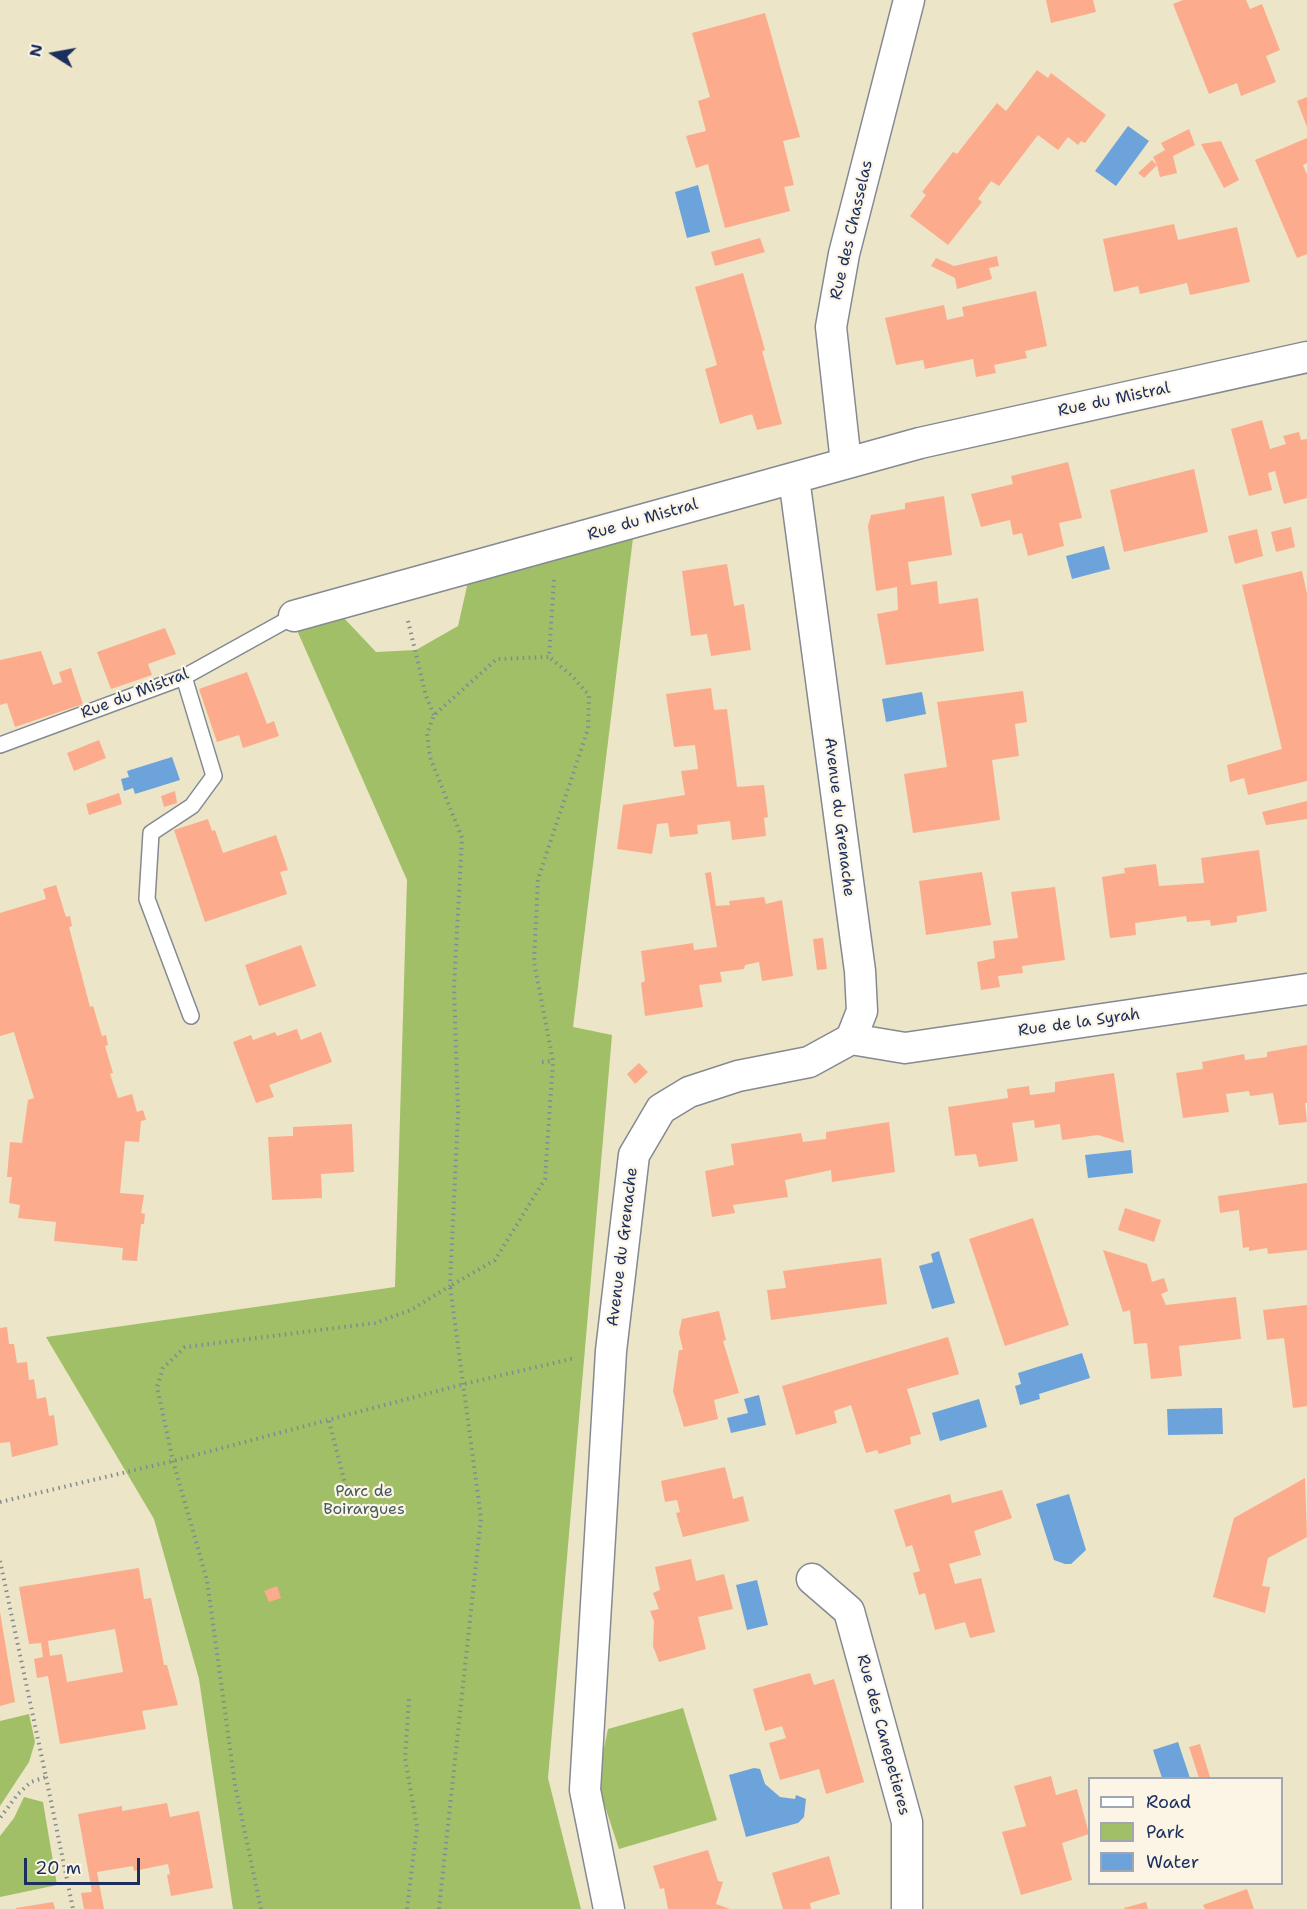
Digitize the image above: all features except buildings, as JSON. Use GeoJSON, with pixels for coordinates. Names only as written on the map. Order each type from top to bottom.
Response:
{"type":"FeatureCollection","features":[{"type":"Feature","properties":{"kind":"street","name":"Rue des Chasselas"},"geometry":{"type":"LineString","coordinates":[[846,464],[831,327],[844,255],[909,0]]}},
{"type":"Feature","properties":{"kind":"street","name":"Rue du Mistral"},"geometry":{"type":"LineString","coordinates":[[294,616],[399,589],[920,443],[1307,357]]}},
{"type":"Feature","properties":{"kind":"street","name":"Avenue du Grenache"},"geometry":{"type":"LineString","coordinates":[[609,1909],[585,1790],[611,1351],[634,1155],[661,1109],[689,1092],[738,1076],[809,1062],[851,1039],[862,1011],[860,971],[794,478]]}},
{"type":"Feature","properties":{"kind":"street","name":"Rue de la Syrah"},"geometry":{"type":"LineString","coordinates":[[851,1039],[905,1048],[1307,989]]}},
{"type":"Feature","properties":{"kind":"street","name":"Rue des Canepetieres"},"geometry":{"type":"LineString","coordinates":[[812,1579],[849,1611],[907,1822],[907,1909]]}},
{"type":"Feature","properties":{"kind":"lane","name":"Rue du Mistral"},"geometry":{"type":"LineString","coordinates":[[0,745],[184,677],[294,616]]}},
{"type":"Feature","properties":{"kind":"lane"},"geometry":{"type":"LineString","coordinates":[[184,677],[214,776],[192,806],[151,833],[147,899],[191,1016]]}},
{"type":"Feature","properties":{"kind":"path"},"geometry":{"type":"LineString","coordinates":[[549,657],[556,544]]}},
{"type":"Feature","properties":{"kind":"path"},"geometry":{"type":"LineString","coordinates":[[399,589],[426,696],[435,715]]}},
{"type":"Feature","properties":{"kind":"path"},"geometry":{"type":"LineString","coordinates":[[261,1909],[235,1785],[207,1580],[173,1461],[158,1387],[163,1368],[185,1347],[375,1323],[411,1310],[450,1286],[495,1260],[545,1179],[553,1060],[534,962],[538,879],[588,729],[589,695],[571,675],[549,657],[497,659],[435,715],[427,734],[430,757],[462,838],[454,987],[458,1113],[450,1286],[481,1518],[440,1909]]}},
{"type":"Feature","properties":{"kind":"path"},"geometry":{"type":"LineString","coordinates":[[542,1062],[553,1060]]}},
{"type":"Feature","properties":{"kind":"path"},"geometry":{"type":"LineString","coordinates":[[0,1502],[173,1461],[464,1384],[611,1351]]}},
{"type":"Feature","properties":{"kind":"path"},"geometry":{"type":"LineString","coordinates":[[329,1421],[349,1498]]}},
{"type":"Feature","properties":{"kind":"path"},"geometry":{"type":"LineString","coordinates":[[0,1561],[73,1909]]}},
{"type":"Feature","properties":{"kind":"path"},"geometry":{"type":"LineString","coordinates":[[407,1909],[417,1827],[405,1758],[409,1699]]}},
{"type":"Feature","properties":{"kind":"path"},"geometry":{"type":"LineString","coordinates":[[0,1818],[18,1794],[31,1782],[46,1777]]}},
{"type":"Feature","properties":{"kind":"green space","name":"Parc de Boirargues"},"geometry":{"type":"Polygon","coordinates":[[[633,538],[573,1027],[612,1035],[548,1778],[581,1909],[233,1909],[199,1679],[154,1519],[46,1337],[395,1287],[407,880],[296,628],[342,616],[376,652],[416,650],[458,626],[468,582],[633,538]]]}},
{"type":"Feature","properties":{"kind":"green space"},"geometry":{"type":"Polygon","coordinates":[[[683,1708],[717,1820],[619,1849],[597,1782],[608,1729],[683,1708]]]}},
{"type":"Feature","properties":{"kind":"green space"},"geometry":{"type":"Polygon","coordinates":[[[29,1714],[35,1742],[29,1762],[0,1806],[0,1721],[29,1714]]]}},
{"type":"Feature","properties":{"kind":"green space"},"geometry":{"type":"Polygon","coordinates":[[[24,1797],[43,1802],[57,1885],[0,1897],[0,1836],[14,1818],[24,1797]]]}},
{"type":"Feature","properties":{"kind":"water"},"geometry":{"type":"Polygon","coordinates":[[[1128,126],[1149,141],[1116,186],[1095,171],[1128,126]]]}},
{"type":"Feature","properties":{"kind":"water"},"geometry":{"type":"Polygon","coordinates":[[[698,185],[710,232],[687,238],[675,192],[698,185]]]}},
{"type":"Feature","properties":{"kind":"water"},"geometry":{"type":"Polygon","coordinates":[[[1104,546],[1110,569],[1072,579],[1066,556],[1104,546]]]}},
{"type":"Feature","properties":{"kind":"water"},"geometry":{"type":"Polygon","coordinates":[[[922,692],[926,714],[886,722],[882,699],[922,692]]]}},
{"type":"Feature","properties":{"kind":"water"},"geometry":{"type":"Polygon","coordinates":[[[172,757],[180,780],[135,794],[133,788],[124,791],[121,779],[129,777],[127,771],[172,757]]]}},
{"type":"Feature","properties":{"kind":"water"},"geometry":{"type":"Polygon","coordinates":[[[1131,1150],[1133,1173],[1088,1178],[1085,1155],[1131,1150]]]}},
{"type":"Feature","properties":{"kind":"water"},"geometry":{"type":"Polygon","coordinates":[[[939,1251],[955,1303],[932,1309],[919,1266],[933,1262],[931,1254],[939,1251]]]}},
{"type":"Feature","properties":{"kind":"water"},"geometry":{"type":"Polygon","coordinates":[[[1082,1353],[1090,1378],[1039,1394],[1040,1399],[1020,1405],[1015,1386],[1021,1384],[1018,1373],[1082,1353]]]}},
{"type":"Feature","properties":{"kind":"water"},"geometry":{"type":"Polygon","coordinates":[[[759,1395],[766,1425],[731,1433],[727,1418],[748,1413],[744,1399],[759,1395]]]}},
{"type":"Feature","properties":{"kind":"water"},"geometry":{"type":"Polygon","coordinates":[[[979,1399],[987,1427],[940,1441],[932,1413],[979,1399]]]}},
{"type":"Feature","properties":{"kind":"water"},"geometry":{"type":"Polygon","coordinates":[[[1222,1408],[1223,1434],[1168,1435],[1167,1409],[1222,1408]]]}},
{"type":"Feature","properties":{"kind":"water"},"geometry":{"type":"Polygon","coordinates":[[[1069,1494],[1086,1550],[1071,1564],[1065,1564],[1054,1560],[1036,1504],[1069,1494]]]}},
{"type":"Feature","properties":{"kind":"water"},"geometry":{"type":"Polygon","coordinates":[[[757,1580],[768,1625],[747,1630],[736,1585],[757,1580]]]}},
{"type":"Feature","properties":{"kind":"water"},"geometry":{"type":"Polygon","coordinates":[[[1178,1742],[1190,1777],[1162,1777],[1153,1750],[1178,1742]]]}},
{"type":"Feature","properties":{"kind":"water"},"geometry":{"type":"Polygon","coordinates":[[[754,1768],[760,1769],[765,1784],[780,1797],[795,1799],[796,1795],[806,1799],[804,1817],[798,1823],[746,1837],[729,1775],[754,1768]]]}}]}
